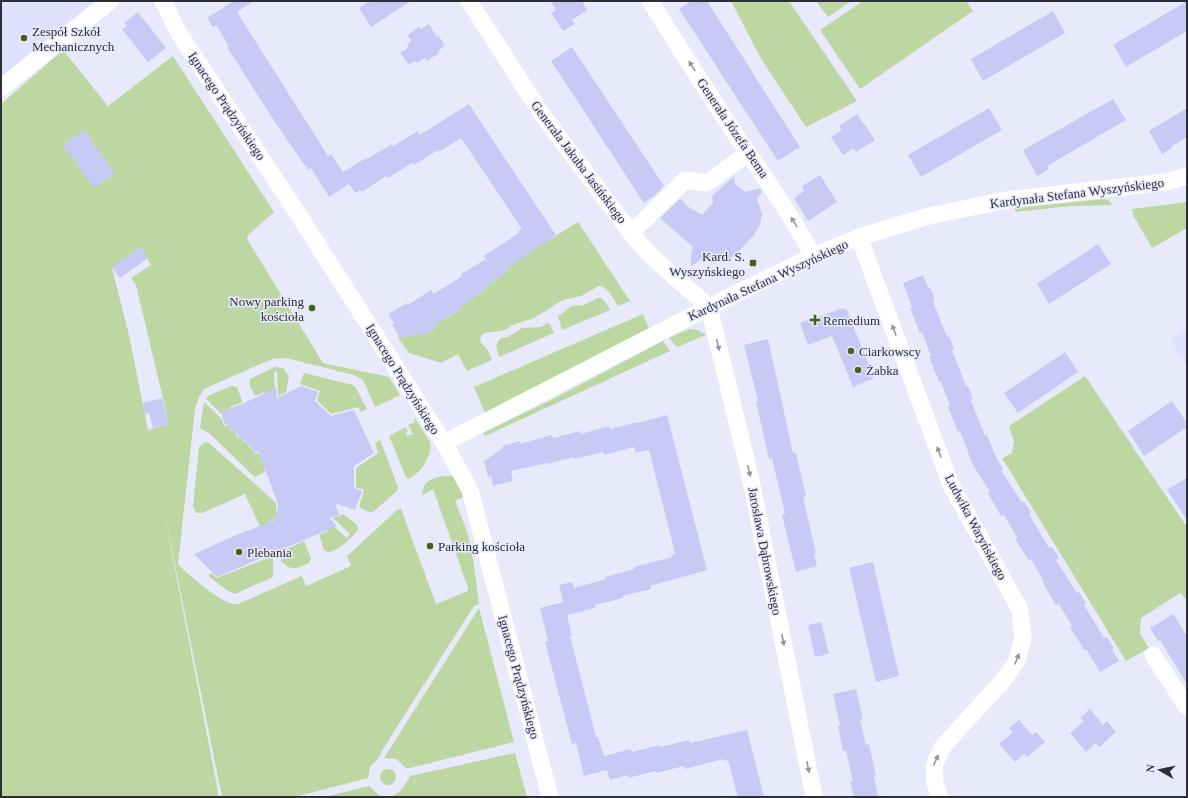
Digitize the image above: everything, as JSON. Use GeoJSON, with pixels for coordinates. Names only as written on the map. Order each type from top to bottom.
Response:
{"type":"FeatureCollection","features":[{"type":"Feature","properties":{"kind":"street"},"geometry":{"type":"LineString","coordinates":[[1,88],[110,1]]}},
{"type":"Feature","properties":{"kind":"street","name":"Ignacego Prądzyńskiego"},"geometry":{"type":"LineString","coordinates":[[163,1],[178,32],[300,217],[444,443],[470,490],[550,797]]}},
{"type":"Feature","properties":{"kind":"street","name":"Generała Jakuba Jasińskiego"},"geometry":{"type":"LineString","coordinates":[[468,1],[541,113],[631,233],[651,256],[708,307]]}},
{"type":"Feature","properties":{"kind":"street","name":"Generała Józefa Bema"},"geometry":{"type":"LineString","coordinates":[[650,1],[748,153],[770,184],[813,256]]}},
{"type":"Feature","properties":{"kind":"street"},"geometry":{"type":"LineString","coordinates":[[631,233],[685,180],[707,183],[748,153]]}},
{"type":"Feature","properties":{"kind":"street","name":"Kardynała Stefana Wyszyńskiego"},"geometry":{"type":"LineString","coordinates":[[444,443],[708,307],[813,256],[860,237],[929,216],[1006,200],[1166,182],[1187,176]]}},
{"type":"Feature","properties":{"kind":"street","name":"Ludwika Waryńskiego"},"geometry":{"type":"LineString","coordinates":[[860,237],[951,486],[1020,610],[1023,638],[1017,661],[1001,683],[943,746],[934,766],[936,784],[940,797]]}},
{"type":"Feature","properties":{"kind":"street","name":"Jarosława Dąbrowskiego"},"geometry":{"type":"LineString","coordinates":[[708,307],[751,480],[814,797]]}},
{"type":"Feature","properties":{"kind":"street"},"geometry":{"type":"LineString","coordinates":[[1153,655],[1187,707]]}},
{"type":"Feature","properties":{"kind":"shaded area","name":"Zespół Szkół Mechanicznych"},"geometry":{"type":"Polygon","coordinates":[[[1,1],[94,1],[1,76],[1,1]]]}},
{"type":"Feature","properties":{"kind":"shaded area"},"geometry":{"type":"Polygon","coordinates":[[[1187,328],[1187,366],[1170,340],[1187,328]]]}},
{"type":"Feature","properties":{"kind":"green space"},"geometry":{"type":"Polygon","coordinates":[[[731,1],[789,1],[857,101],[806,127],[760,57],[731,1]]]}},
{"type":"Feature","properties":{"kind":"green space"},"geometry":{"type":"Polygon","coordinates":[[[816,1],[851,1],[828,17],[816,1]]]}},
{"type":"Feature","properties":{"kind":"green space"},"geometry":{"type":"Polygon","coordinates":[[[863,1],[966,1],[973,11],[860,89],[820,30],[863,1]]]}},
{"type":"Feature","properties":{"kind":"green space"},"geometry":{"type":"Polygon","coordinates":[[[63,50],[108,106],[173,56],[274,212],[248,235],[247,239],[323,363],[389,377],[400,395],[375,407],[363,380],[354,375],[286,358],[272,359],[204,389],[199,397],[195,409],[178,564],[195,580],[223,600],[235,604],[302,576],[306,586],[351,566],[347,556],[397,510],[401,509],[436,604],[468,591],[433,489],[422,495],[425,484],[433,478],[454,476],[464,497],[455,501],[468,534],[479,604],[474,606],[377,760],[370,767],[368,778],[295,797],[222,797],[161,496],[219,797],[1,797],[1,104],[63,50]],[[141,247],[112,268],[129,335],[148,430],[169,424],[136,285],[131,278],[151,265],[147,259],[148,258],[141,247]]]}},
{"type":"Feature","properties":{"kind":"green space"},"geometry":{"type":"Polygon","coordinates":[[[1103,199],[1108,200],[1113,205],[1072,206],[1015,211],[1015,208],[1103,199]]]}},
{"type":"Feature","properties":{"kind":"green space"},"geometry":{"type":"Polygon","coordinates":[[[1187,202],[1187,228],[1152,248],[1133,215],[1132,209],[1187,202]]]}},
{"type":"Feature","properties":{"kind":"green space"},"geometry":{"type":"Polygon","coordinates":[[[578,222],[630,301],[618,306],[609,292],[603,287],[599,286],[581,296],[563,300],[534,318],[512,325],[506,330],[483,334],[480,338],[481,343],[488,350],[492,360],[467,371],[458,354],[441,363],[409,353],[398,338],[402,336],[424,333],[425,335],[436,328],[433,323],[444,320],[461,309],[459,304],[467,302],[485,290],[482,286],[490,284],[509,270],[506,265],[578,222]]]}},
{"type":"Feature","properties":{"kind":"green space"},"geometry":{"type":"Polygon","coordinates":[[[600,297],[610,310],[562,330],[558,316],[572,306],[584,305],[600,297]]]}},
{"type":"Feature","properties":{"kind":"green space"},"geometry":{"type":"Polygon","coordinates":[[[643,314],[649,328],[485,413],[474,387],[643,314]]]}},
{"type":"Feature","properties":{"kind":"green space"},"geometry":{"type":"Polygon","coordinates":[[[547,323],[550,324],[554,333],[499,357],[496,346],[501,338],[508,337],[522,328],[541,327],[547,323]]]}},
{"type":"Feature","properties":{"kind":"green space"},"geometry":{"type":"Polygon","coordinates":[[[689,329],[698,330],[706,335],[677,347],[669,338],[689,329]]]}},
{"type":"Feature","properties":{"kind":"green space"},"geometry":{"type":"Polygon","coordinates":[[[663,341],[670,351],[485,436],[483,433],[553,399],[663,341]]]}},
{"type":"Feature","properties":{"kind":"green space"},"geometry":{"type":"Polygon","coordinates":[[[275,367],[283,368],[289,376],[286,392],[278,396],[277,371],[274,372],[275,397],[271,399],[265,392],[255,396],[249,384],[250,379],[275,367]]]}},
{"type":"Feature","properties":{"kind":"green space"},"geometry":{"type":"Polygon","coordinates":[[[304,373],[353,385],[367,409],[361,412],[358,407],[331,414],[317,400],[320,391],[300,384],[304,373]]]}},
{"type":"Feature","properties":{"kind":"green space"},"geometry":{"type":"Polygon","coordinates":[[[1085,376],[1187,527],[1187,600],[1180,593],[1141,618],[1140,634],[1149,648],[1126,661],[1002,458],[1012,453],[1014,441],[1009,426],[1085,376]]]}},
{"type":"Feature","properties":{"kind":"green space"},"geometry":{"type":"Polygon","coordinates":[[[231,386],[237,387],[242,401],[230,407],[230,417],[226,418],[206,399],[208,396],[231,386]]]}},
{"type":"Feature","properties":{"kind":"green space"},"geometry":{"type":"Polygon","coordinates":[[[204,402],[222,419],[224,426],[228,425],[231,431],[234,430],[237,437],[240,436],[243,443],[246,441],[249,448],[251,447],[255,454],[258,453],[267,462],[267,467],[264,469],[265,472],[255,477],[210,434],[200,428],[204,402]]]}},
{"type":"Feature","properties":{"kind":"green space"},"geometry":{"type":"Polygon","coordinates":[[[415,418],[430,442],[430,453],[421,469],[413,477],[408,479],[389,436],[406,427],[408,432],[406,433],[407,436],[413,434],[408,425],[415,422],[415,418]]]}},
{"type":"Feature","properties":{"kind":"green space"},"geometry":{"type":"Polygon","coordinates":[[[380,440],[398,487],[397,491],[373,512],[369,512],[359,507],[364,490],[356,487],[356,468],[378,453],[375,443],[380,440]]]}},
{"type":"Feature","properties":{"kind":"green space"},"geometry":{"type":"Polygon","coordinates":[[[207,442],[276,503],[276,512],[280,516],[269,522],[270,526],[263,529],[259,524],[245,494],[202,513],[197,513],[194,510],[193,506],[199,447],[207,442]]]}},
{"type":"Feature","properties":{"kind":"green space"},"geometry":{"type":"Polygon","coordinates":[[[343,514],[357,525],[358,530],[336,550],[327,552],[324,550],[319,535],[329,530],[329,525],[332,525],[347,538],[350,534],[333,518],[343,514]]]}},
{"type":"Feature","properties":{"kind":"green space"},"geometry":{"type":"Polygon","coordinates":[[[304,541],[311,558],[309,563],[300,567],[288,567],[281,561],[281,552],[304,541]]]}},
{"type":"Feature","properties":{"kind":"green space"},"geometry":{"type":"Polygon","coordinates":[[[273,556],[273,577],[235,594],[228,591],[208,576],[211,573],[217,578],[273,556]]]}},
{"type":"Feature","properties":{"kind":"green space"},"geometry":{"type":"Polygon","coordinates":[[[479,608],[514,742],[410,768],[406,768],[396,759],[384,758],[479,608]]]}},
{"type":"Feature","properties":{"kind":"green space"},"geometry":{"type":"Polygon","coordinates":[[[515,753],[527,797],[387,797],[395,794],[404,787],[410,776],[515,753]]]}},
{"type":"Feature","properties":{"kind":"green space"},"geometry":{"type":"Polygon","coordinates":[[[385,769],[391,769],[396,774],[394,783],[391,785],[385,785],[380,780],[380,774],[385,769]]]}},
{"type":"Feature","properties":{"kind":"green space"},"geometry":{"type":"Polygon","coordinates":[[[369,786],[379,795],[385,797],[325,797],[369,786]]]}},
{"type":"Feature","properties":{"kind":"building"},"geometry":{"type":"Polygon","coordinates":[[[234,1],[254,1],[237,12],[328,156],[331,154],[343,172],[366,158],[367,159],[392,144],[393,146],[418,131],[420,135],[469,104],[556,235],[508,268],[509,270],[484,288],[485,290],[460,307],[461,309],[435,325],[436,328],[425,335],[424,333],[400,338],[392,324],[394,323],[388,314],[407,303],[408,305],[431,290],[434,294],[462,276],[461,274],[486,259],[484,256],[519,233],[518,231],[522,229],[461,138],[414,165],[412,163],[388,178],[386,176],[362,192],[361,190],[355,193],[349,184],[329,197],[311,168],[308,170],[275,122],[227,47],[229,46],[216,25],[213,27],[207,18],[234,1]]]}},
{"type":"Feature","properties":{"kind":"building"},"geometry":{"type":"Polygon","coordinates":[[[370,1],[411,1],[371,27],[359,8],[370,1]]]}},
{"type":"Feature","properties":{"kind":"building"},"geometry":{"type":"Polygon","coordinates":[[[550,1],[582,1],[587,10],[572,20],[575,24],[563,31],[551,13],[556,10],[550,1]]]}},
{"type":"Feature","properties":{"kind":"building"},"geometry":{"type":"Polygon","coordinates":[[[691,1],[707,1],[800,147],[778,161],[679,9],[691,1]]]}},
{"type":"Feature","properties":{"kind":"building"},"geometry":{"type":"Polygon","coordinates":[[[1187,1],[1187,31],[1126,67],[1113,45],[1187,1]]]}},
{"type":"Feature","properties":{"kind":"building"},"geometry":{"type":"Polygon","coordinates":[[[1053,11],[1065,33],[983,81],[971,59],[1053,11]]]}},
{"type":"Feature","properties":{"kind":"building"},"geometry":{"type":"Polygon","coordinates":[[[138,12],[166,48],[148,62],[122,29],[127,26],[124,23],[138,12]]]}},
{"type":"Feature","properties":{"kind":"building"},"geometry":{"type":"Polygon","coordinates":[[[429,24],[445,46],[438,51],[439,53],[427,61],[425,58],[417,63],[415,61],[409,65],[400,53],[409,47],[407,44],[411,41],[408,35],[419,27],[421,29],[429,24]]]}},
{"type":"Feature","properties":{"kind":"building"},"geometry":{"type":"Polygon","coordinates":[[[572,47],[664,186],[644,203],[551,61],[572,47]]]}},
{"type":"Feature","properties":{"kind":"building"},"geometry":{"type":"Polygon","coordinates":[[[1113,99],[1126,120],[1047,166],[1049,169],[1037,176],[1023,150],[1113,99]]]}},
{"type":"Feature","properties":{"kind":"building"},"geometry":{"type":"Polygon","coordinates":[[[989,108],[1002,130],[921,177],[908,155],[989,108]]]}},
{"type":"Feature","properties":{"kind":"building"},"geometry":{"type":"Polygon","coordinates":[[[1187,108],[1187,137],[1162,154],[1149,131],[1187,108]]]}},
{"type":"Feature","properties":{"kind":"building"},"geometry":{"type":"Polygon","coordinates":[[[857,114],[875,140],[856,152],[854,148],[843,155],[831,137],[842,130],[839,126],[857,114]]]}},
{"type":"Feature","properties":{"kind":"building"},"geometry":{"type":"Polygon","coordinates":[[[84,130],[115,174],[94,188],[63,145],[84,130]]]}},
{"type":"Feature","properties":{"kind":"building"},"geometry":{"type":"Polygon","coordinates":[[[820,175],[837,202],[808,221],[794,198],[804,191],[802,186],[820,175]]]}},
{"type":"Feature","properties":{"kind":"building"},"geometry":{"type":"Polygon","coordinates":[[[734,176],[735,184],[745,192],[760,188],[762,192],[757,199],[762,214],[760,225],[754,235],[728,260],[718,262],[701,259],[691,267],[693,247],[660,218],[680,199],[687,206],[702,215],[713,203],[712,196],[734,176]]]}},
{"type":"Feature","properties":{"kind":"building"},"geometry":{"type":"Polygon","coordinates":[[[1098,244],[1111,264],[1049,304],[1037,284],[1098,244]]]}},
{"type":"Feature","properties":{"kind":"building"},"geometry":{"type":"Polygon","coordinates":[[[141,247],[148,258],[120,278],[112,267],[141,247]]]}},
{"type":"Feature","properties":{"kind":"building"},"geometry":{"type":"Polygon","coordinates":[[[923,275],[928,288],[930,287],[935,300],[933,301],[947,337],[949,336],[954,349],[952,350],[966,386],[968,386],[973,399],[971,400],[985,436],[987,435],[996,457],[1003,469],[1001,470],[1022,503],[1024,501],[1031,513],[1029,514],[1049,548],[1052,547],[1059,558],[1056,560],[1077,593],[1079,592],[1086,604],[1084,605],[1104,638],[1107,637],[1114,648],[1112,650],[1119,661],[1100,672],[1070,627],[1072,626],[1059,604],[1056,605],[1031,559],[1029,561],[1015,539],[1017,537],[1004,515],[1001,516],[988,493],[990,492],[973,465],[960,431],[958,432],[948,407],[950,406],[941,382],[939,382],[929,357],[931,356],[922,332],[920,333],[910,308],[912,307],[903,283],[923,275]]]}},
{"type":"Feature","properties":{"kind":"building"},"geometry":{"type":"Polygon","coordinates":[[[843,308],[847,310],[874,378],[853,387],[832,336],[808,345],[800,323],[843,308]]]}},
{"type":"Feature","properties":{"kind":"building"},"geometry":{"type":"Polygon","coordinates":[[[768,339],[793,453],[796,453],[806,496],[803,497],[816,553],[814,553],[817,566],[796,572],[782,515],[785,514],[772,458],[769,459],[756,402],[758,401],[744,345],[768,339]]]}},
{"type":"Feature","properties":{"kind":"building"},"geometry":{"type":"Polygon","coordinates":[[[1065,352],[1078,372],[1018,413],[1004,393],[1065,352]]]}},
{"type":"Feature","properties":{"kind":"building"},"geometry":{"type":"Polygon","coordinates":[[[301,386],[318,392],[315,401],[331,416],[354,410],[374,453],[354,466],[354,488],[362,491],[355,510],[335,503],[339,515],[329,518],[337,526],[217,577],[194,554],[275,520],[278,504],[258,451],[255,453],[251,446],[249,447],[246,440],[243,442],[233,429],[231,430],[228,424],[225,425],[221,412],[276,388],[277,398],[301,386]]]}},
{"type":"Feature","properties":{"kind":"building"},"geometry":{"type":"Polygon","coordinates":[[[162,398],[169,424],[153,428],[149,413],[145,414],[143,403],[162,398]]]}},
{"type":"Feature","properties":{"kind":"building"},"geometry":{"type":"Polygon","coordinates":[[[1172,401],[1187,423],[1187,427],[1144,456],[1128,431],[1172,401]]]}},
{"type":"Feature","properties":{"kind":"building"},"geometry":{"type":"Polygon","coordinates":[[[667,415],[707,570],[650,586],[651,589],[622,596],[623,598],[595,605],[595,608],[567,615],[572,636],[570,636],[596,737],[598,737],[604,756],[631,749],[632,752],[689,740],[690,743],[747,730],[764,797],[738,797],[728,760],[724,761],[723,759],[685,769],[684,766],[628,778],[628,775],[610,780],[607,770],[584,776],[576,743],[572,744],[545,642],[548,641],[540,608],[563,602],[559,585],[572,582],[574,588],[606,579],[605,577],[634,569],[634,567],[672,557],[671,555],[675,553],[649,450],[636,453],[634,447],[604,455],[603,452],[511,471],[513,481],[493,486],[491,476],[488,477],[484,461],[503,448],[502,446],[520,441],[520,444],[552,435],[553,438],[580,431],[581,434],[609,426],[610,429],[667,415]]]}},
{"type":"Feature","properties":{"kind":"building"},"geometry":{"type":"Polygon","coordinates":[[[1187,478],[1187,520],[1167,490],[1187,478]]]}},
{"type":"Feature","properties":{"kind":"building"},"geometry":{"type":"Polygon","coordinates":[[[873,562],[899,676],[876,682],[849,568],[873,562]]]}},
{"type":"Feature","properties":{"kind":"building"},"geometry":{"type":"Polygon","coordinates":[[[1173,614],[1187,636],[1187,684],[1160,640],[1158,641],[1150,628],[1173,614]]]}},
{"type":"Feature","properties":{"kind":"building"},"geometry":{"type":"Polygon","coordinates":[[[821,622],[829,654],[815,657],[808,625],[821,622]]]}},
{"type":"Feature","properties":{"kind":"building"},"geometry":{"type":"Polygon","coordinates":[[[856,689],[863,719],[860,720],[866,745],[869,744],[876,776],[874,776],[878,797],[854,797],[850,781],[853,781],[846,751],[843,751],[838,726],[840,725],[833,694],[856,689]]]}},
{"type":"Feature","properties":{"kind":"building"},"geometry":{"type":"Polygon","coordinates":[[[1090,709],[1103,725],[1107,721],[1116,732],[1099,747],[1096,743],[1086,752],[1070,733],[1084,721],[1080,718],[1090,709]]]}},
{"type":"Feature","properties":{"kind":"building"},"geometry":{"type":"Polygon","coordinates":[[[1019,720],[1032,735],[1036,732],[1045,742],[1027,757],[1024,754],[1015,762],[999,744],[1013,732],[1009,728],[1019,720]]]}},
{"type":"Feature","properties":{"kind":"place","name":"Zespół Szkół Mechanicznych"},"geometry":{"type":"Point","coordinates":[24,38]}},
{"type":"Feature","properties":{"kind":"place","name":"Kard. S. Wyszyńskiego"},"geometry":{"type":"Point","coordinates":[753,263]}},
{"type":"Feature","properties":{"kind":"place","name":"Nowy parking kościoła"},"geometry":{"type":"Point","coordinates":[312,308]}},
{"type":"Feature","properties":{"kind":"place","name":"Remedium"},"geometry":{"type":"Point","coordinates":[815,320]}},
{"type":"Feature","properties":{"kind":"place","name":"Ciarkowscy"},"geometry":{"type":"Point","coordinates":[851,351]}},
{"type":"Feature","properties":{"kind":"place","name":"Żabka"},"geometry":{"type":"Point","coordinates":[858,370]}},
{"type":"Feature","properties":{"kind":"place","name":"Parking kościoła"},"geometry":{"type":"Point","coordinates":[430,546]}},
{"type":"Feature","properties":{"kind":"place","name":"Plebania"},"geometry":{"type":"Point","coordinates":[239,552]}}]}
